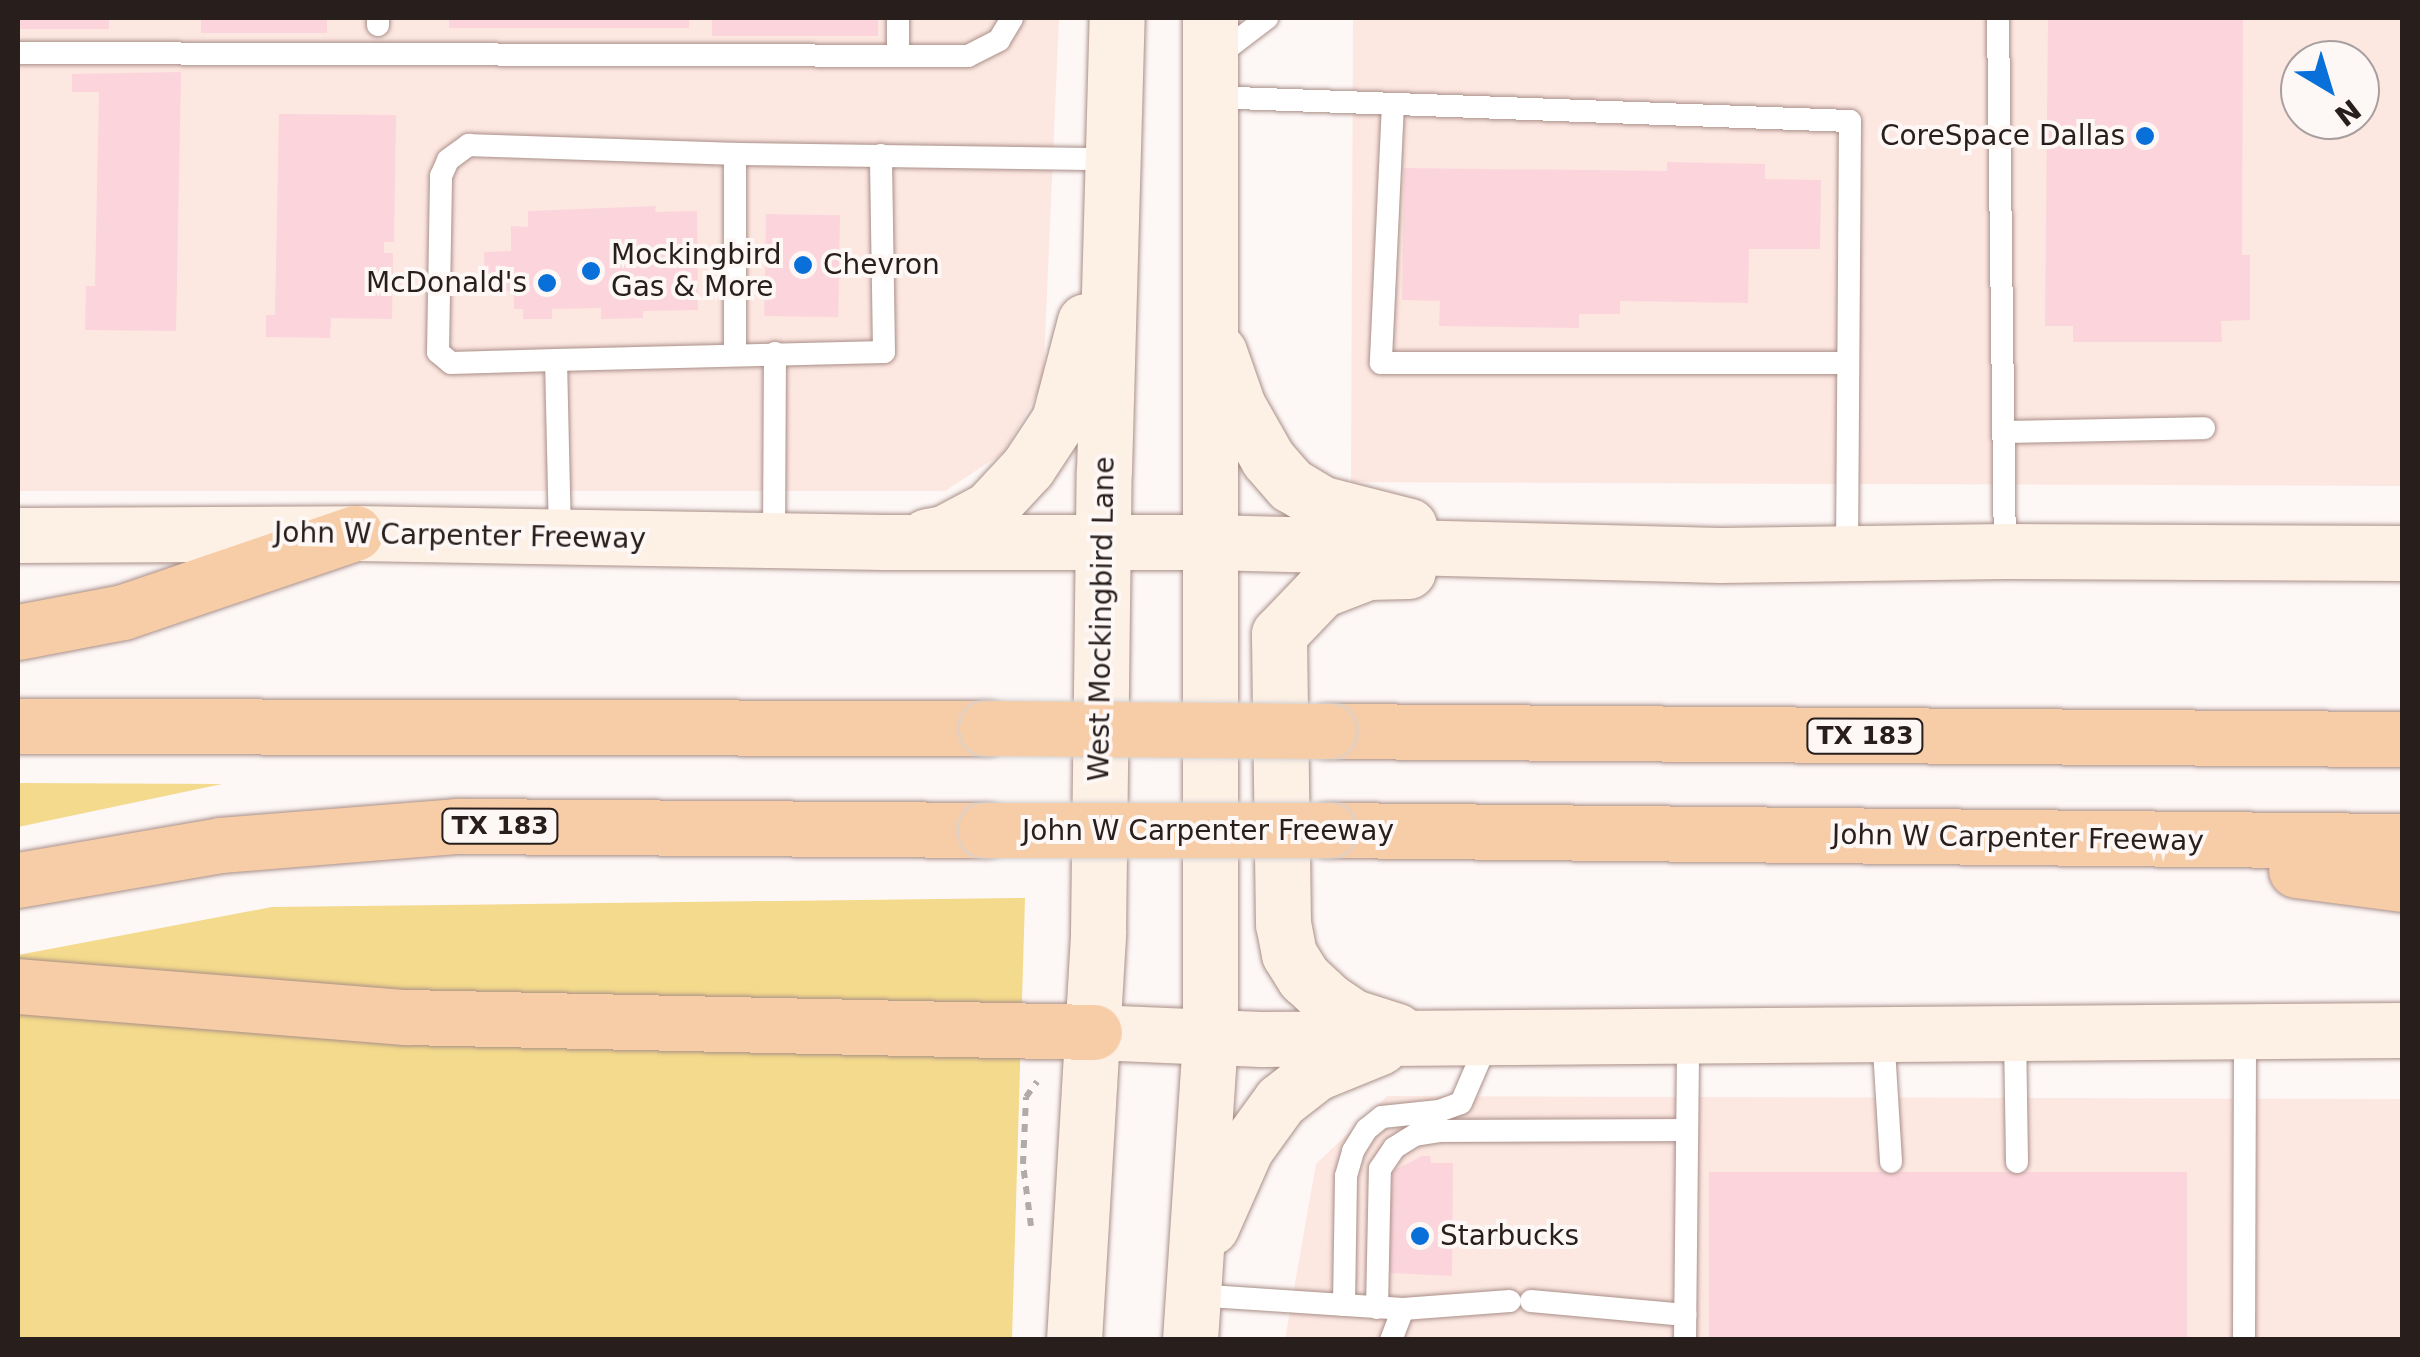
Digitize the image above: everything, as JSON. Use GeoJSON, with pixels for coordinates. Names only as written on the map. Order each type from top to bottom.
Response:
{"type":"FeatureCollection","features":[{"type":"Feature","properties":{"kind":"highway"},"geometry":{"type":"LineString","coordinates":[[18,632],[122,612],[355,533]]}},
{"type":"Feature","properties":{"kind":"highway","name":"TX 183"},"geometry":{"type":"LineString","coordinates":[[18,726],[988,728],[2402,739]]}},
{"type":"Feature","properties":{"kind":"highway"},"geometry":{"type":"LineString","coordinates":[[2313,738],[2402,730]]}},
{"type":"Feature","properties":{"kind":"highway","name":"John W Carpenter Freeway"},"geometry":{"type":"LineString","coordinates":[[18,880],[220,845],[458,826],[2402,841]]}},
{"type":"Feature","properties":{"kind":"highway"},"geometry":{"type":"LineString","coordinates":[[2070,839],[2402,884]]}},
{"type":"Feature","properties":{"kind":"highway"},"geometry":{"type":"LineString","coordinates":[[18,986],[406,1017],[1094,1032]]}},
{"type":"Feature","properties":{"kind":"main road","name":"West Mockingbird Lane"},"geometry":{"type":"LineString","coordinates":[[1074,1340],[1094,1032],[1102,542],[1117,18]]}},
{"type":"Feature","properties":{"kind":"main road"},"geometry":{"type":"LineString","coordinates":[[1191,1317],[1210,1037],[1210,59]]}},
{"type":"Feature","properties":{"kind":"main road"},"geometry":{"type":"LineString","coordinates":[[885,542],[944,533],[988,509],[1028,467],[1059,420],[1078,358],[1112,174]]}},
{"type":"Feature","properties":{"kind":"main road"},"geometry":{"type":"LineString","coordinates":[[1209,305],[1223,370],[1238,406],[1268,459],[1290,485],[1323,504],[1390,523],[1560,551]]}},
{"type":"Feature","properties":{"kind":"main road","name":"John W Carpenter Freeway"},"geometry":{"type":"LineString","coordinates":[[18,535],[355,533],[885,542],[1208,542],[1847,554],[2005,550],[2402,552]]}},
{"type":"Feature","properties":{"kind":"main road"},"geometry":{"type":"LineString","coordinates":[[1422,1038],[1353,1017],[1304,978],[1290,954],[1283,924],[1280,634],[1321,590],[1368,572],[1434,571],[1560,551]]}},
{"type":"Feature","properties":{"kind":"main road"},"geometry":{"type":"LineString","coordinates":[[1094,1032],[1422,1038],[2402,1030]]}},
{"type":"Feature","properties":{"kind":"main road"},"geometry":{"type":"LineString","coordinates":[[1191,1317],[1214,1218],[1246,1148],[1280,1101],[1316,1073],[1367,1050],[1422,1038]]}},
{"type":"Feature","properties":{"kind":"lane"},"geometry":{"type":"LineString","coordinates":[[898,18],[898,56]]}},
{"type":"Feature","properties":{"kind":"lane"},"geometry":{"type":"LineString","coordinates":[[18,53],[968,56],[999,40],[1012,18]]}},
{"type":"Feature","properties":{"kind":"lane"},"geometry":{"type":"LineString","coordinates":[[1210,59],[1267,18]]}},
{"type":"Feature","properties":{"kind":"lane"},"geometry":{"type":"LineString","coordinates":[[1998,18],[2005,550]]}},
{"type":"Feature","properties":{"kind":"lane"},"geometry":{"type":"LineString","coordinates":[[1210,59],[1394,104],[1850,121],[1847,554]]}},
{"type":"Feature","properties":{"kind":"lane"},"geometry":{"type":"LineString","coordinates":[[1394,104],[1381,364],[1848,363]]}},
{"type":"Feature","properties":{"kind":"lane"},"geometry":{"type":"LineString","coordinates":[[881,155],[884,352],[451,364],[438,352],[441,176],[458,150],[469,145],[881,155],[1112,174]]}},
{"type":"Feature","properties":{"kind":"lane"},"geometry":{"type":"LineString","coordinates":[[735,154],[735,355]]}},
{"type":"Feature","properties":{"kind":"lane"},"geometry":{"type":"LineString","coordinates":[[774,540],[775,354]]}},
{"type":"Feature","properties":{"kind":"lane"},"geometry":{"type":"LineString","coordinates":[[556,360],[560,536]]}},
{"type":"Feature","properties":{"kind":"lane"},"geometry":{"type":"LineString","coordinates":[[2003,432],[2204,428]]}},
{"type":"Feature","properties":{"kind":"lane"},"geometry":{"type":"LineString","coordinates":[[2244,1340],[2245,1031]]}},
{"type":"Feature","properties":{"kind":"lane"},"geometry":{"type":"LineString","coordinates":[[2014,1033],[2017,1162]]}},
{"type":"Feature","properties":{"kind":"lane"},"geometry":{"type":"LineString","coordinates":[[1883,1034],[1892,1162]]}},
{"type":"Feature","properties":{"kind":"lane"},"geometry":{"type":"LineString","coordinates":[[1685,1340],[1688,1035]]}},
{"type":"Feature","properties":{"kind":"lane"},"geometry":{"type":"LineString","coordinates":[[1344,1305],[1346,1176],[1353,1151],[1367,1129],[1382,1117],[1439,1110],[1460,1103],[1489,1037]]}},
{"type":"Feature","properties":{"kind":"lane"},"geometry":{"type":"LineString","coordinates":[[1378,1308],[1380,1168],[1394,1148],[1415,1135],[1440,1131],[1687,1130]]}},
{"type":"Feature","properties":{"kind":"lane"},"geometry":{"type":"LineString","coordinates":[[1191,1317],[1344,1305],[1402,1309],[1521,1301],[1685,1315]]}},
{"type":"Feature","properties":{"kind":"lane"},"geometry":{"type":"LineString","coordinates":[[1392,1340],[1402,1309]]}},
{"type":"Feature","properties":{"kind":"path"},"geometry":{"type":"LineString","coordinates":[[1033,1231],[1027,1216],[1023,1164],[1026,1097],[1037,1082]]}},
{"type":"Feature","properties":{"kind":"shaded area"},"geometry":{"type":"Polygon","coordinates":[[[18,18],[1059,18],[1043,384],[1003,453],[945,491],[18,491],[18,18]]]}},
{"type":"Feature","properties":{"kind":"shaded area"},"geometry":{"type":"Polygon","coordinates":[[[1353,18],[2402,18],[2402,486],[1351,482],[1353,18]]]}},
{"type":"Feature","properties":{"kind":"shaded area"},"geometry":{"type":"Polygon","coordinates":[[[18,783],[222,784],[18,827],[18,783]]]}},
{"type":"Feature","properties":{"kind":"shaded area"},"geometry":{"type":"Polygon","coordinates":[[[1025,898],[1012,1339],[18,1340],[18,955],[272,907],[1025,898]]]}},
{"type":"Feature","properties":{"kind":"shaded area"},"geometry":{"type":"Polygon","coordinates":[[[1387,1096],[2402,1099],[2402,1339],[1285,1340],[1316,1164],[1387,1096]]]}},
{"type":"Feature","properties":{"kind":"building"},"geometry":{"type":"Polygon","coordinates":[[[18,18],[109,18],[109,29],[18,29],[18,18]]]}},
{"type":"Feature","properties":{"kind":"building"},"geometry":{"type":"Polygon","coordinates":[[[201,18],[327,18],[327,33],[201,33],[201,18]]]}},
{"type":"Feature","properties":{"kind":"building"},"geometry":{"type":"Polygon","coordinates":[[[449,18],[689,18],[689,28],[449,28],[449,18]]]}},
{"type":"Feature","properties":{"kind":"building"},"geometry":{"type":"Polygon","coordinates":[[[712,18],[878,18],[878,36],[712,36],[712,18]]]}},
{"type":"Feature","properties":{"kind":"building","name":"CoreSpace Dallas"},"geometry":{"type":"Polygon","coordinates":[[[2048,18],[2243,18],[2242,255],[2250,255],[2250,320],[2221,321],[2222,342],[2073,342],[2073,326],[2045,326],[2048,18]]]}},
{"type":"Feature","properties":{"kind":"building"},"geometry":{"type":"Polygon","coordinates":[[[181,72],[176,331],[85,330],[86,286],[95,286],[99,92],[72,92],[72,74],[181,72]]]}},
{"type":"Feature","properties":{"kind":"building"},"geometry":{"type":"Polygon","coordinates":[[[279,114],[396,115],[394,242],[384,242],[384,253],[393,253],[392,319],[331,318],[330,338],[266,337],[266,315],[275,315],[279,114]]]}},
{"type":"Feature","properties":{"kind":"building"},"geometry":{"type":"Polygon","coordinates":[[[1667,162],[1765,164],[1765,179],[1821,180],[1820,249],[1749,249],[1748,303],[1620,301],[1620,314],[1579,314],[1579,328],[1439,326],[1440,301],[1402,300],[1404,168],[1667,171],[1667,162]]]}},
{"type":"Feature","properties":{"kind":"building","name":"Mockingbird Gas & More"},"geometry":{"type":"Polygon","coordinates":[[[656,206],[655,212],[697,211],[698,310],[643,311],[643,318],[601,319],[601,308],[552,309],[552,319],[523,319],[523,309],[514,309],[514,291],[485,291],[484,252],[511,251],[511,226],[528,227],[528,211],[656,206]]]}},
{"type":"Feature","properties":{"kind":"building","name":"Chevron"},"geometry":{"type":"Polygon","coordinates":[[[766,214],[840,215],[838,317],[764,316],[766,214]]]}},
{"type":"Feature","properties":{"kind":"building","name":"Starbucks"},"geometry":{"type":"Polygon","coordinates":[[[1422,1156],[1430,1156],[1431,1163],[1453,1163],[1452,1276],[1390,1273],[1385,1198],[1393,1171],[1422,1156]]]}},
{"type":"Feature","properties":{"kind":"building"},"geometry":{"type":"Polygon","coordinates":[[[1709,1172],[2187,1172],[2187,1340],[1709,1340],[1709,1172]]]}},
{"type":"Feature","properties":{"kind":"place","name":"CoreSpace Dallas"},"geometry":{"type":"Point","coordinates":[2145,136]}},
{"type":"Feature","properties":{"kind":"place","name":"Chevron"},"geometry":{"type":"Point","coordinates":[803,265]}},
{"type":"Feature","properties":{"kind":"place","name":"Mockingbird Gas & More"},"geometry":{"type":"Point","coordinates":[591,271]}},
{"type":"Feature","properties":{"kind":"place","name":"McDonald's"},"geometry":{"type":"Point","coordinates":[547,283]}},
{"type":"Feature","properties":{"kind":"place","name":"Starbucks"},"geometry":{"type":"Point","coordinates":[1420,1236]}}]}
